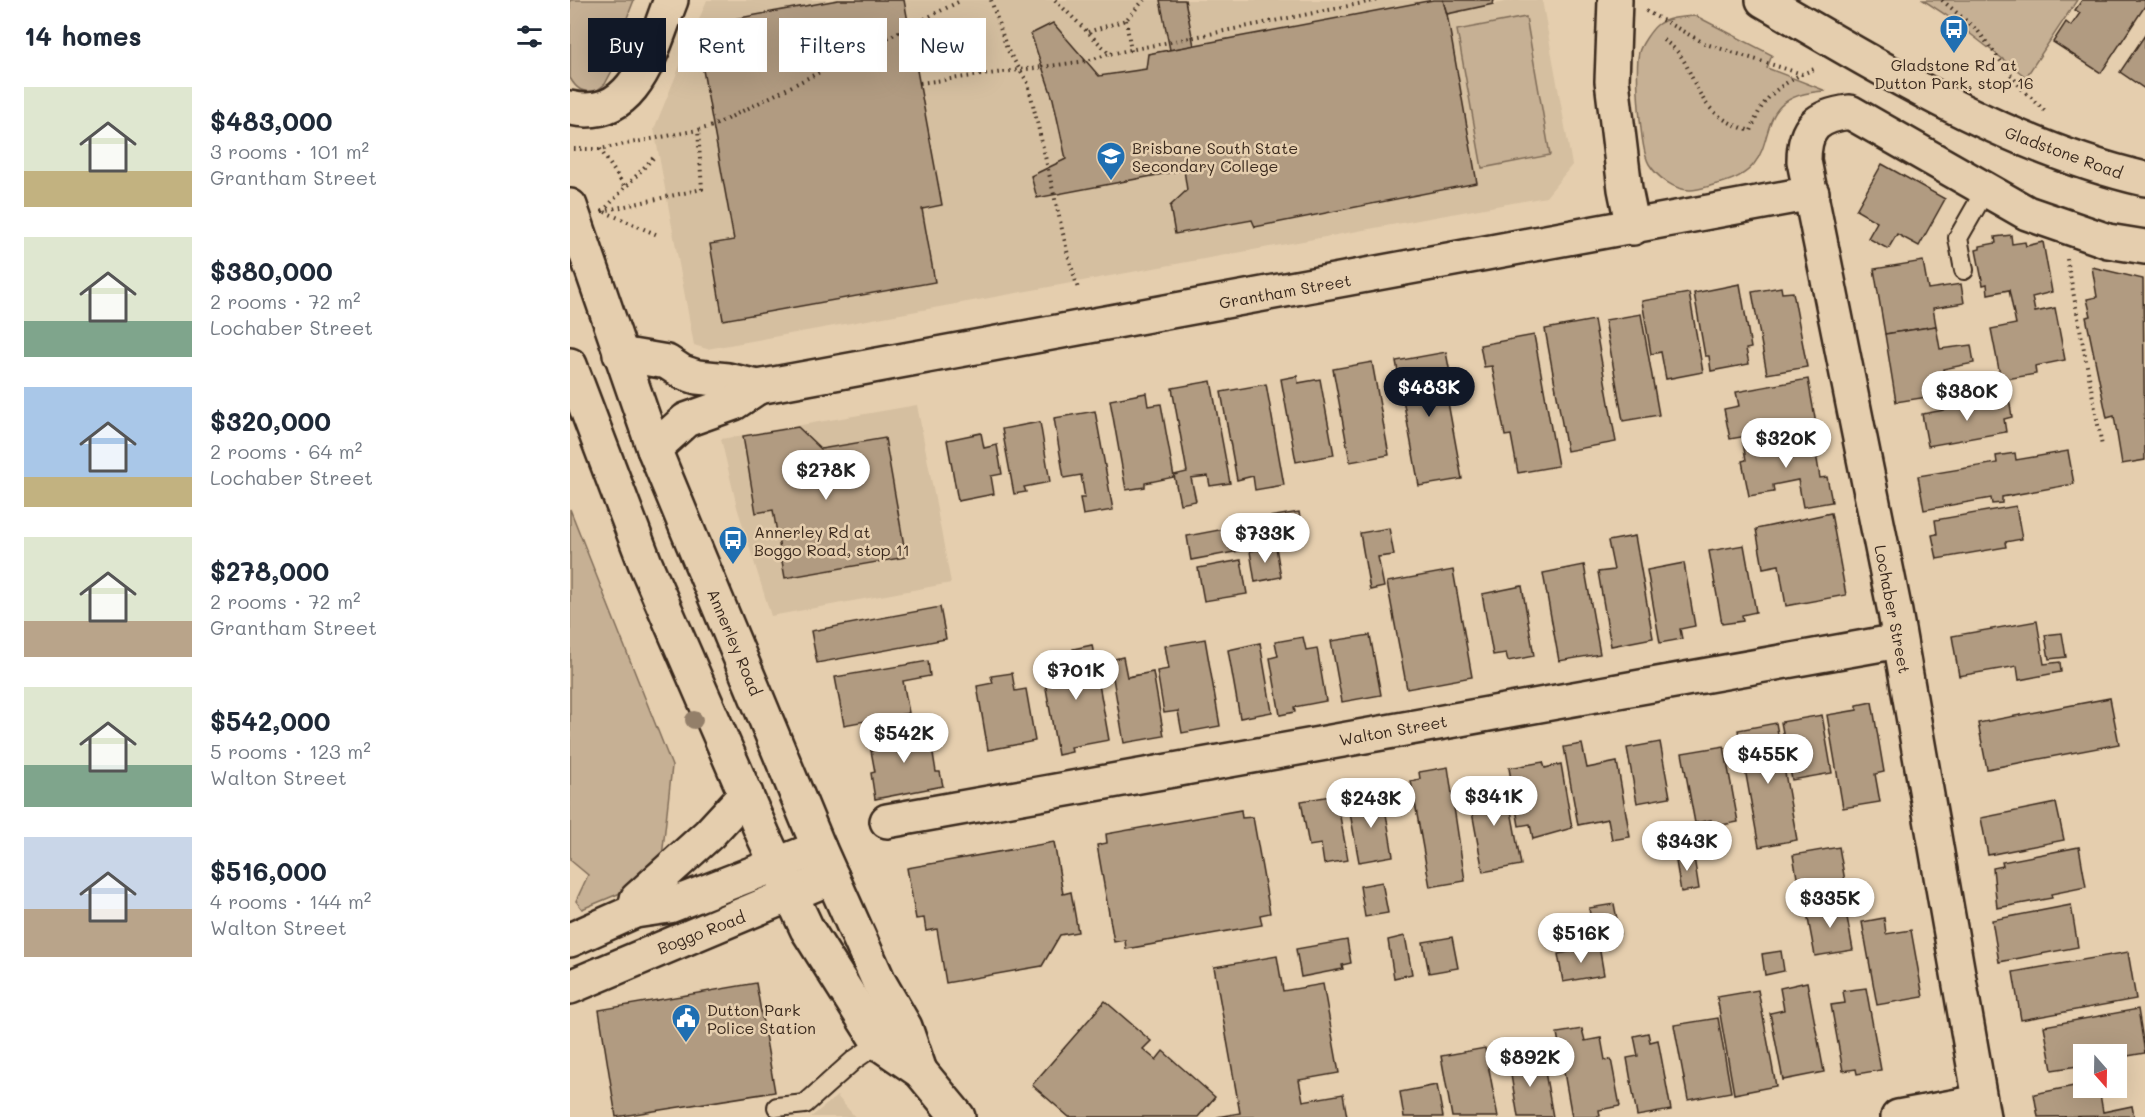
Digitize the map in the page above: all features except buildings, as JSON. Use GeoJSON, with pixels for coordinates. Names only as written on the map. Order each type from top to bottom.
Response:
{"type":"FeatureCollection","features":[{"type":"Feature","properties":{"kind":"street"},"geometry":{"type":"LineString","coordinates":[[570,108],[605,109],[618,102],[639,78],[671,0]]}},
{"type":"Feature","properties":{"kind":"street"},"geometry":{"type":"LineString","coordinates":[[1615,0],[1612,81],[1625,189],[1633,228]]}},
{"type":"Feature","properties":{"kind":"street","name":"Gladstone Road"},"geometry":{"type":"LineString","coordinates":[[1763,0],[1853,53],[2016,137],[2103,170],[2145,179]]}},
{"type":"Feature","properties":{"kind":"street","name":"Lochaber Street"},"geometry":{"type":"LineString","coordinates":[[1982,1109],[1932,816],[1804,161],[1804,146],[1808,132],[1815,124],[1831,114],[1850,112],[1986,189]]}},
{"type":"Feature","properties":{"kind":"street"},"geometry":{"type":"LineString","coordinates":[[1986,189],[2027,213],[2060,226],[2108,241],[2145,247]]}},
{"type":"Feature","properties":{"kind":"street","name":"Grantham Street"},"geometry":{"type":"LineString","coordinates":[[654,449],[686,420],[734,403],[758,387],[1812,194]]}},
{"type":"Feature","properties":{"kind":"street","name":"Annerley Road"},"geometry":{"type":"LineString","coordinates":[[570,206],[654,449],[819,848],[879,982],[905,1027],[920,1071],[948,1114]]}},
{"type":"Feature","properties":{"kind":"street","name":"Grantham Street"},"geometry":{"type":"LineString","coordinates":[[620,354],[667,362],[682,372],[697,377],[728,380],[758,387]]}},
{"type":"Feature","properties":{"kind":"street","name":"Annerley Road"},"geometry":{"type":"LineString","coordinates":[[570,365],[645,563],[790,897],[855,1008],[879,1043],[920,1071]]}},
{"type":"Feature","properties":{"kind":"street","name":"Walton Street"},"geometry":{"type":"LineString","coordinates":[[887,821],[1899,641]]}},
{"type":"Feature","properties":{"kind":"street"},"geometry":{"type":"LineString","coordinates":[[635,911],[637,899],[710,834],[746,794]]}},
{"type":"Feature","properties":{"kind":"street","name":"Boggo Road"},"geometry":{"type":"LineString","coordinates":[[570,940],[635,911],[669,906],[819,848]]}},
{"type":"Feature","properties":{"kind":"street","name":"Boggo Road"},"geometry":{"type":"LineString","coordinates":[[570,987],[674,941],[790,897],[832,877]]}},
{"type":"Feature","properties":{"kind":"street"},"geometry":{"type":"LineString","coordinates":[[1898,1117],[1982,1109]]}},
{"type":"Feature","properties":{"kind":"lane"},"geometry":{"type":"LineString","coordinates":[[1964,270],[1958,238],[1986,189]]}},
{"type":"Feature","properties":{"kind":"lane"},"geometry":{"type":"LineString","coordinates":[[777,1107],[805,1104],[854,1060],[879,1043]]}},
{"type":"Feature","properties":{"kind":"path"},"geometry":{"type":"LineString","coordinates":[[574,149],[600,149],[713,126],[962,0]]}},
{"type":"Feature","properties":{"kind":"path"},"geometry":{"type":"LineString","coordinates":[[991,0],[1007,49],[1028,83],[1078,290]]}},
{"type":"Feature","properties":{"kind":"path"},"geometry":{"type":"LineString","coordinates":[[1055,0],[1110,54]]}},
{"type":"Feature","properties":{"kind":"path"},"geometry":{"type":"LineString","coordinates":[[1087,32],[1126,20],[1144,0]]}},
{"type":"Feature","properties":{"kind":"path"},"geometry":{"type":"LineString","coordinates":[[920,83],[1087,61],[1110,54],[1378,0]]}},
{"type":"Feature","properties":{"kind":"path"},"geometry":{"type":"LineString","coordinates":[[1942,0],[1978,31],[2021,88]]}},
{"type":"Feature","properties":{"kind":"path"},"geometry":{"type":"LineString","coordinates":[[1126,20],[1131,51]]}},
{"type":"Feature","properties":{"kind":"path"},"geometry":{"type":"LineString","coordinates":[[1662,20],[1706,44],[1802,74]]}},
{"type":"Feature","properties":{"kind":"path"},"geometry":{"type":"LineString","coordinates":[[1663,40],[1678,49],[1702,99],[1731,125],[1751,131],[1758,111],[1766,99],[1802,74],[1853,53]]}},
{"type":"Feature","properties":{"kind":"path"},"geometry":{"type":"LineString","coordinates":[[603,211],[702,189],[698,130]]}},
{"type":"Feature","properties":{"kind":"path"},"geometry":{"type":"LineString","coordinates":[[600,149],[626,186]]}},
{"type":"Feature","properties":{"kind":"path"},"geometry":{"type":"LineString","coordinates":[[603,211],[652,158]]}},
{"type":"Feature","properties":{"kind":"path"},"geometry":{"type":"LineString","coordinates":[[603,211],[660,236]]}},
{"type":"Feature","properties":{"kind":"path"},"geometry":{"type":"LineString","coordinates":[[2060,226],[2102,446]]}},
{"type":"Feature","properties":{"kind":"shaded area"},"geometry":{"type":"Polygon","coordinates":[[[570,0],[634,0],[627,18],[588,18],[588,72],[611,72],[605,84],[595,92],[587,92],[580,90],[570,78],[570,0]]]}},
{"type":"Feature","properties":{"kind":"shaded area","name":"Brisbane South State Secondary College"},"geometry":{"type":"Polygon","coordinates":[[[707,0],[1443,0],[1447,14],[1514,0],[1542,0],[1572,165],[1546,197],[707,349],[694,345],[654,129],[678,71],[767,72],[767,18],[700,18],[707,0]]]}},
{"type":"Feature","properties":{"kind":"shaded area"},"geometry":{"type":"Polygon","coordinates":[[[1923,0],[2077,0],[2026,77],[1923,0]]]}},
{"type":"Feature","properties":{"kind":"shaded area"},"geometry":{"type":"Polygon","coordinates":[[[1696,16],[1772,55],[1767,68],[1826,91],[1798,95],[1782,105],[1773,118],[1763,148],[1755,163],[1741,175],[1700,189],[1690,190],[1678,188],[1666,182],[1649,164],[1641,127],[1638,61],[1642,46],[1657,25],[1671,19],[1696,16]]]}},
{"type":"Feature","properties":{"kind":"shaded area"},"geometry":{"type":"Polygon","coordinates":[[[1526,17],[1550,155],[1482,168],[1457,30],[1526,17]]]}},
{"type":"Feature","properties":{"kind":"shaded area"},"geometry":{"type":"Polygon","coordinates":[[[917,405],[951,583],[771,616],[737,507],[721,439],[917,405]]]}},
{"type":"Feature","properties":{"kind":"shaded area"},"geometry":{"type":"Polygon","coordinates":[[[570,509],[672,766],[662,857],[618,894],[582,909],[576,901],[588,875],[570,860],[570,509]]]}},
{"type":"Feature","properties":{"kind":"shaded area"},"geometry":{"type":"Polygon","coordinates":[[[837,1096],[855,1117],[811,1117],[837,1096]]]}},
{"type":"Feature","properties":{"kind":"place","name":"Gladstone Rd at Dutton Park, stop 16"},"geometry":{"type":"Point","coordinates":[1954,54]}},
{"type":"Feature","properties":{"kind":"place","name":"Brisbane South State Secondary College"},"geometry":{"type":"Point","coordinates":[1111,182]}},
{"type":"Feature","properties":{"kind":"place","name":"Annerley Rd at Boggo Road, stop 11"},"geometry":{"type":"Point","coordinates":[733,566]}},
{"type":"Feature","properties":{"kind":"place","name":"Dutton Park Police Station"},"geometry":{"type":"Point","coordinates":[686,1044]}}]}
